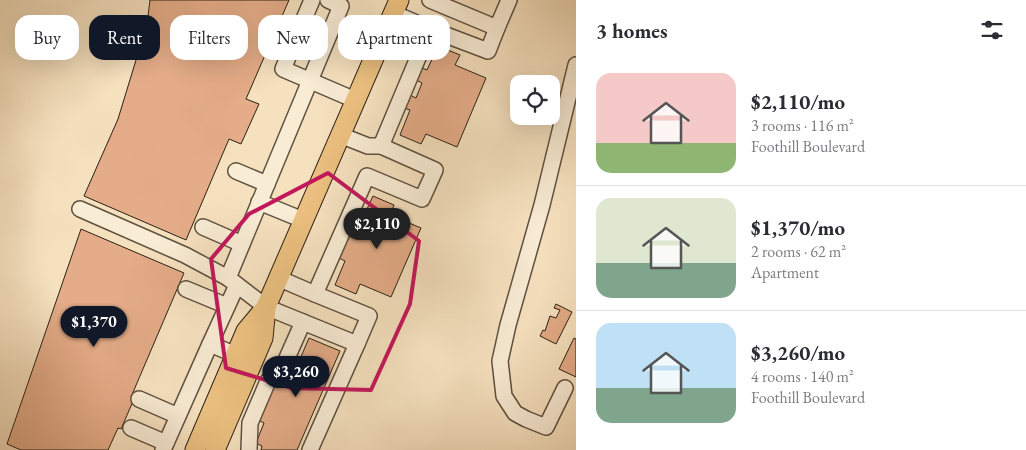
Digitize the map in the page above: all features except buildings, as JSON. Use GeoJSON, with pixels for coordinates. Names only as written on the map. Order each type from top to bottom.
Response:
{"type":"FeatureCollection","features":[{"type":"Feature","properties":{"kind":"main road"},"geometry":{"type":"LineString","coordinates":[[195,450],[246,331],[266,306],[396,6]]}},
{"type":"Feature","properties":{"kind":"main road"},"geometry":{"type":"LineString","coordinates":[[215,450],[263,338],[266,306]]}},
{"type":"Feature","properties":{"kind":"lane"},"geometry":{"type":"LineString","coordinates":[[312,0],[284,69],[355,100]]}},
{"type":"Feature","properties":{"kind":"lane"},"geometry":{"type":"LineString","coordinates":[[131,428],[165,447],[227,306],[242,244],[341,6],[328,0]]}},
{"type":"Feature","properties":{"kind":"lane"},"geometry":{"type":"LineString","coordinates":[[430,0],[497,28]]}},
{"type":"Feature","properties":{"kind":"lane"},"geometry":{"type":"LineString","coordinates":[[450,37],[488,51],[509,0]]}},
{"type":"Feature","properties":{"kind":"lane"},"geometry":{"type":"LineString","coordinates":[[396,6],[409,15]]}},
{"type":"Feature","properties":{"kind":"lane"},"geometry":{"type":"LineString","coordinates":[[381,146],[417,60]]}},
{"type":"Feature","properties":{"kind":"lane"},"geometry":{"type":"LineString","coordinates":[[565,388],[546,427],[526,420],[515,413],[504,396],[500,361],[508,325],[542,205],[576,65]]}},
{"type":"Feature","properties":{"kind":"lane"},"geometry":{"type":"LineString","coordinates":[[315,294],[367,176],[422,199],[435,170],[381,146],[368,146],[340,135]]}},
{"type":"Feature","properties":{"kind":"lane"},"geometry":{"type":"LineString","coordinates":[[236,171],[267,184]]}},
{"type":"Feature","properties":{"kind":"lane"},"geometry":{"type":"LineString","coordinates":[[259,202],[303,220]]}},
{"type":"Feature","properties":{"kind":"lane"},"geometry":{"type":"LineString","coordinates":[[80,209],[185,255],[232,281],[266,306],[357,344]]}},
{"type":"Feature","properties":{"kind":"lane"},"geometry":{"type":"LineString","coordinates":[[203,227],[242,244]]}},
{"type":"Feature","properties":{"kind":"lane"},"geometry":{"type":"LineString","coordinates":[[278,278],[369,316],[310,450]]}},
{"type":"Feature","properties":{"kind":"lane"},"geometry":{"type":"LineString","coordinates":[[186,289],[227,306]]}},
{"type":"Feature","properties":{"kind":"lane"},"geometry":{"type":"LineString","coordinates":[[249,450],[250,423],[268,381],[283,367],[303,322]]}},
{"type":"Feature","properties":{"kind":"lane"},"geometry":{"type":"LineString","coordinates":[[210,344],[236,355]]}},
{"type":"Feature","properties":{"kind":"lane"},"geometry":{"type":"LineString","coordinates":[[139,399],[178,416]]}},
{"type":"Feature","properties":{"kind":"highlighted area"},"geometry":{"type":"Polygon","coordinates":[[[328,173],[419,241],[410,304],[371,390],[292,388],[226,368],[211,259],[249,214],[328,173]]]}}]}
